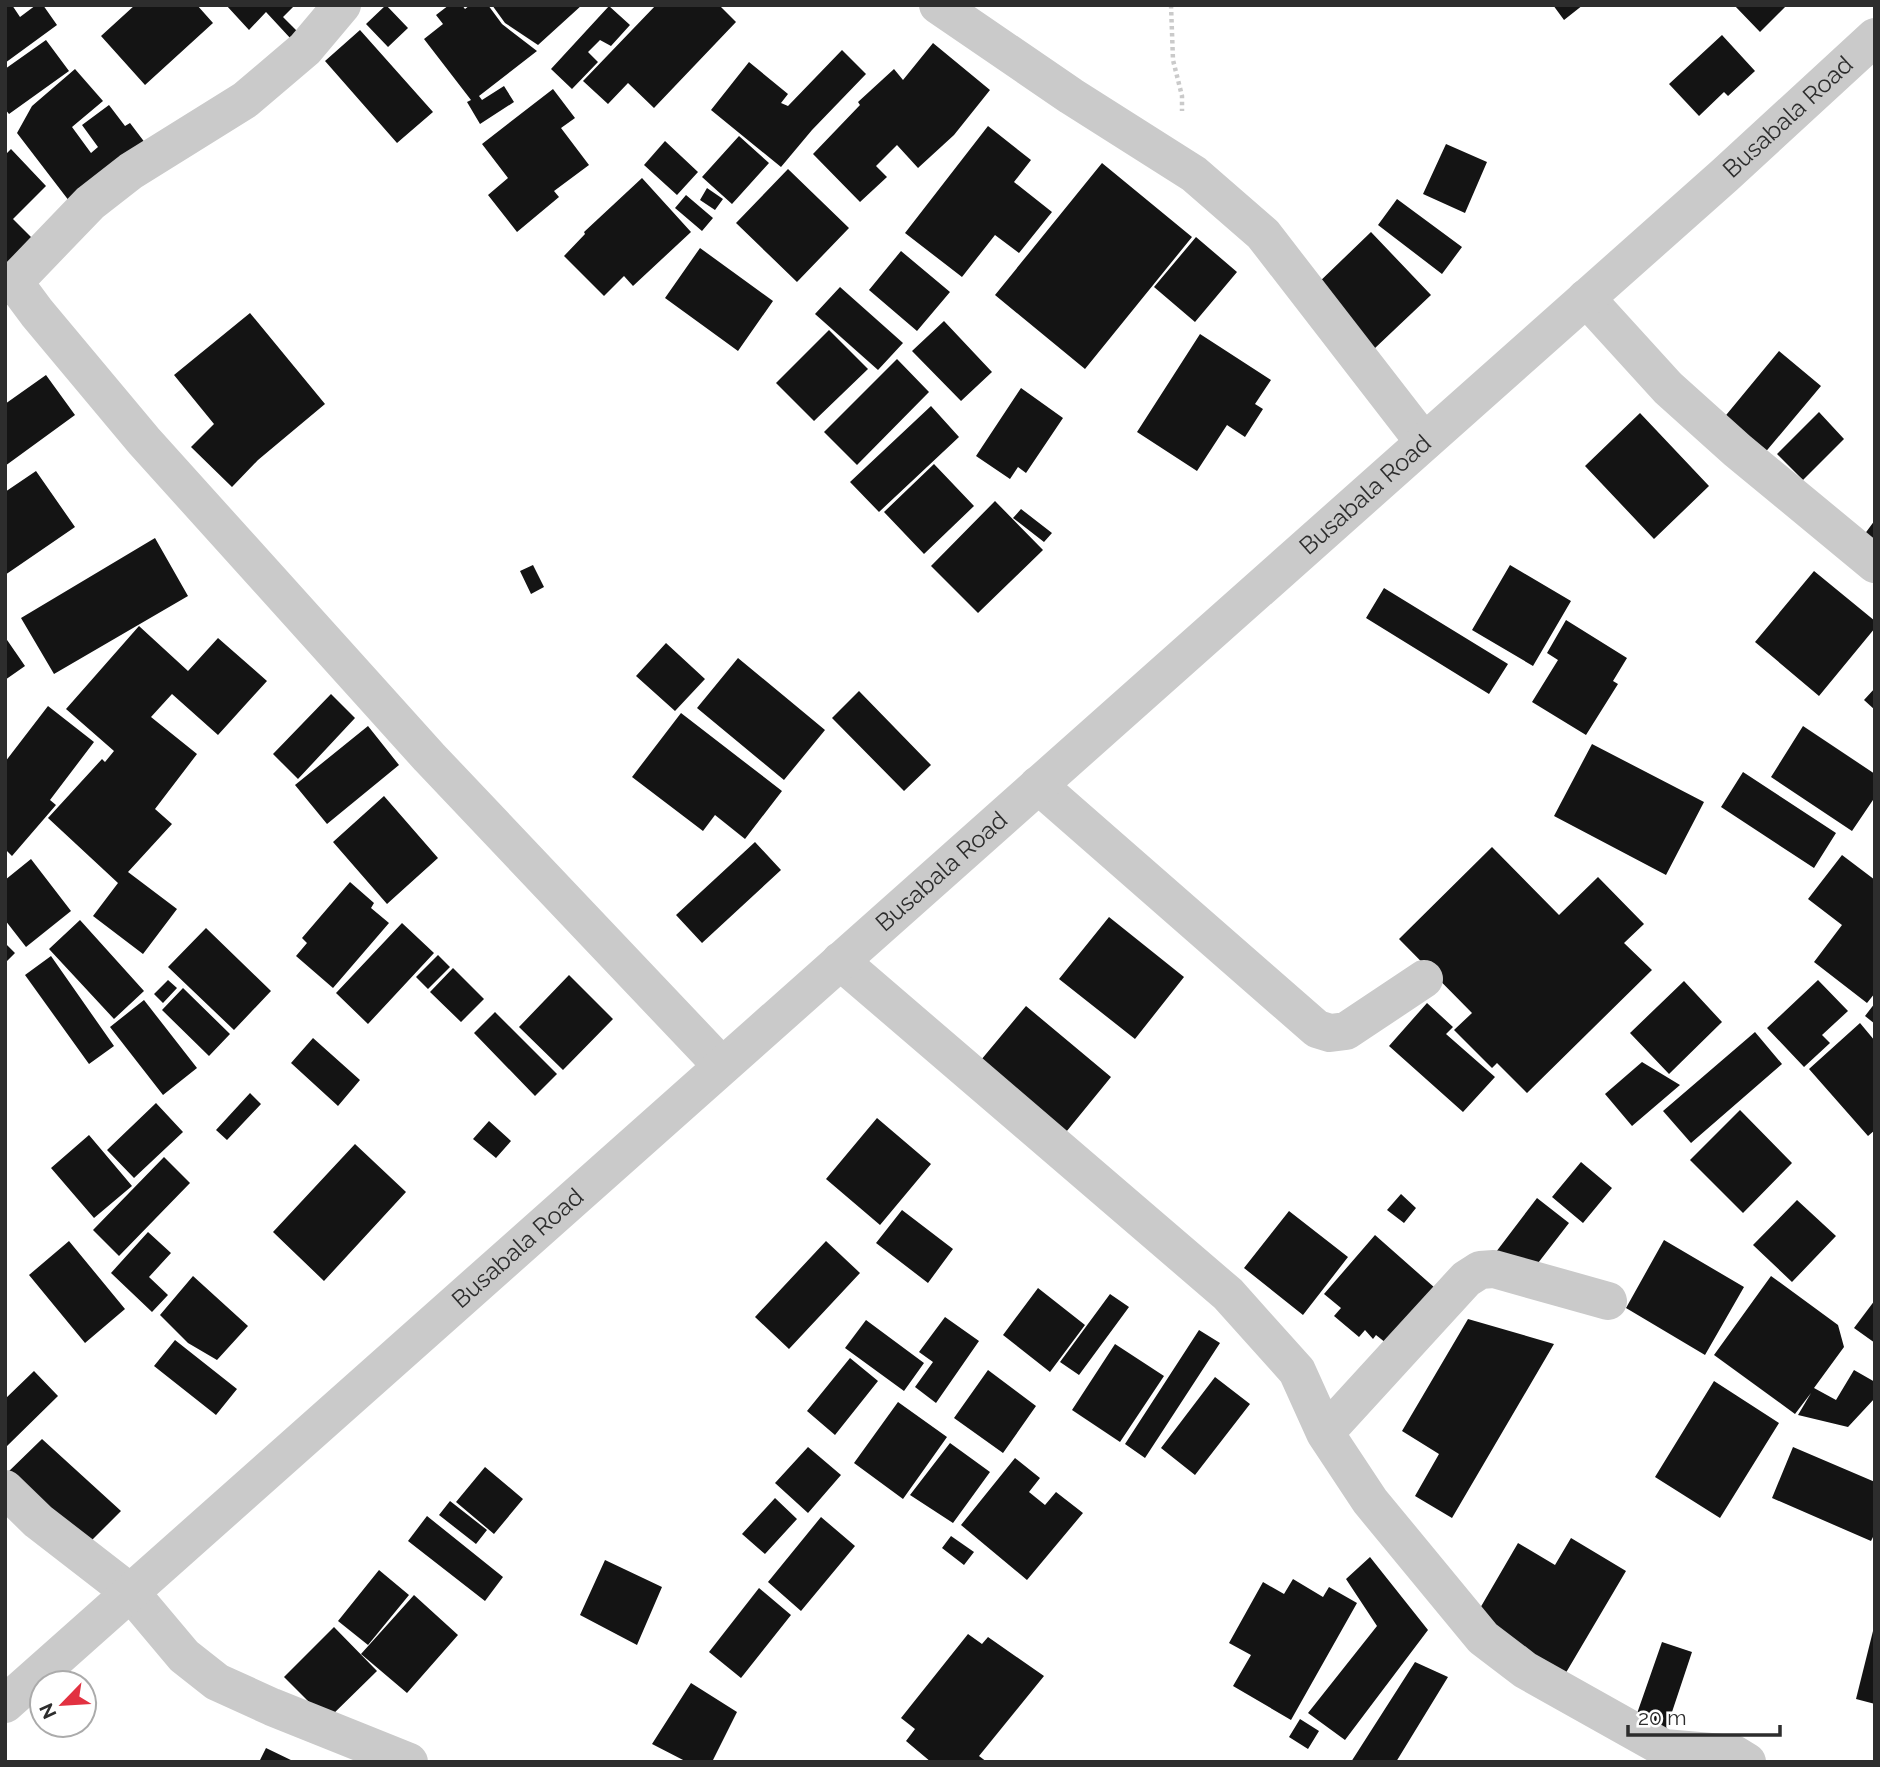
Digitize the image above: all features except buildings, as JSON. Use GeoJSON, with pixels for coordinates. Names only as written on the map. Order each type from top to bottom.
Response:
{"type":"FeatureCollection","features":[{"type":"Feature","properties":{"kind":"street"},"geometry":{"type":"LineString","coordinates":[[342,5],[305,49],[245,100],[131,170],[90,203],[10,284],[144,441],[411,737],[722,1066]]}},
{"type":"Feature","properties":{"kind":"street"},"geometry":{"type":"LineString","coordinates":[[938,5],[1071,96],[1194,174],[1263,234],[1424,442]]}},
{"type":"Feature","properties":{"kind":"street","name":"Busabala Road"},"geometry":{"type":"LineString","coordinates":[[5,1704],[1586,298],[1875,37]]}},
{"type":"Feature","properties":{"kind":"street"},"geometry":{"type":"LineString","coordinates":[[1586,298],[1668,388],[1737,450],[1875,565]]}},
{"type":"Feature","properties":{"kind":"street"},"geometry":{"type":"LineString","coordinates":[[1038,785],[1317,1029],[1330,1033],[1346,1031],[1424,979]]}},
{"type":"Feature","properties":{"kind":"street"},"geometry":{"type":"LineString","coordinates":[[840,961],[1228,1294],[1297,1371],[1325,1433],[1370,1502],[1483,1638],[1525,1670],[1664,1748],[1734,1754],[1747,1762]]}},
{"type":"Feature","properties":{"kind":"street"},"geometry":{"type":"LineString","coordinates":[[1325,1433],[1466,1279],[1480,1270],[1494,1269],[1608,1301]]}},
{"type":"Feature","properties":{"kind":"street"},"geometry":{"type":"LineString","coordinates":[[5,1489],[38,1521],[131,1593],[184,1657],[217,1682],[409,1762]]}},
{"type":"Feature","properties":{"kind":"path"},"geometry":{"type":"LineString","coordinates":[[1159,152],[1182,125],[1182,96],[1173,60],[1171,5]]}}]}
